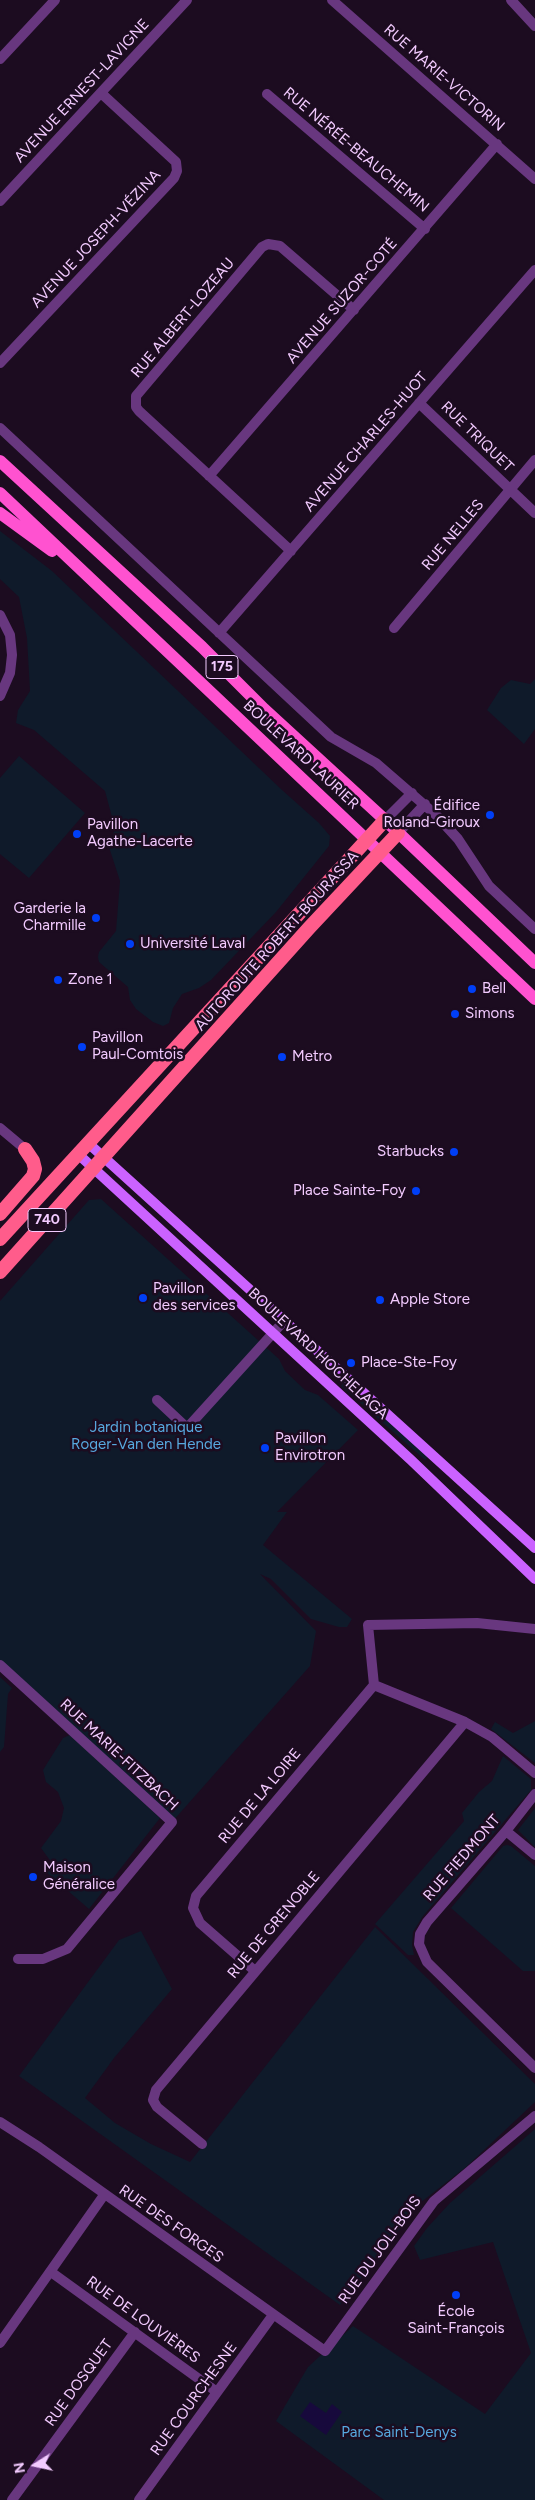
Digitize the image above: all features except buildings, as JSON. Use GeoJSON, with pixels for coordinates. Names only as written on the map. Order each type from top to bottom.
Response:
{"type":"FeatureCollection","features":[{"type":"Feature","properties":{"kind":"highway","name":"AUTOROUTE ROBERT-BOURASSA"},"geometry":{"type":"LineString","coordinates":[[0,1239],[385,820]]}},
{"type":"Feature","properties":{"kind":"highway","name":"AUTOROUTE ROBERT-BOURASSA"},"geometry":{"type":"LineString","coordinates":[[0,1272],[398,833]]}},
{"type":"Feature","properties":{"kind":"highway"},"geometry":{"type":"LineString","coordinates":[[0,1214],[33,1176],[35,1169],[33,1162],[25,1149]]}},
{"type":"Feature","properties":{"kind":"main road","name":"BOULEVARD LAURIER"},"geometry":{"type":"LineString","coordinates":[[0,461],[202,647],[264,709],[385,820],[535,963]]}},
{"type":"Feature","properties":{"kind":"main road","name":"BOULEVARD LAURIER"},"geometry":{"type":"LineString","coordinates":[[0,493],[535,999]]}},
{"type":"Feature","properties":{"kind":"main road"},"geometry":{"type":"LineString","coordinates":[[0,513],[87,576]]}},
{"type":"Feature","properties":{"kind":"main road","name":"BOULEVARD HOCHELAGA"},"geometry":{"type":"LineString","coordinates":[[88,1143],[535,1548]]}},
{"type":"Feature","properties":{"kind":"main road","name":"BOULEVARD HOCHELAGA"},"geometry":{"type":"LineString","coordinates":[[78,1154],[412,1460],[535,1579]]}},
{"type":"Feature","properties":{"kind":"street"},"geometry":{"type":"LineString","coordinates":[[0,59],[56,0]]}},
{"type":"Feature","properties":{"kind":"street","name":"AVENUE ERNEST-LAVIGNE"},"geometry":{"type":"LineString","coordinates":[[0,202],[187,0]]}},
{"type":"Feature","properties":{"kind":"street","name":"RUE MARIE-VICTORIN"},"geometry":{"type":"LineString","coordinates":[[332,0],[535,179]]}},
{"type":"Feature","properties":{"kind":"street"},"geometry":{"type":"LineString","coordinates":[[511,0],[535,26]]}},
{"type":"Feature","properties":{"kind":"street","name":"AVENUE JOSEPH-VÉZINA"},"geometry":{"type":"LineString","coordinates":[[0,363],[174,178],[177,171],[176,162],[101,93]]}},
{"type":"Feature","properties":{"kind":"street","name":"RUE NÉRÉE-BEAUCHEMIN"},"geometry":{"type":"LineString","coordinates":[[268,94],[426,229]]}},
{"type":"Feature","properties":{"kind":"street","name":"AVENUE SUZOR-COTÉ"},"geometry":{"type":"LineString","coordinates":[[209,476],[426,229],[497,144]]}},
{"type":"Feature","properties":{"kind":"street","name":"RUE ALBERT-LOZEAU"},"geometry":{"type":"LineString","coordinates":[[291,551],[139,411],[135,402],[136,396],[262,247],[268,244],[280,246],[354,310]]}},
{"type":"Feature","properties":{"kind":"street","name":"AVENUE CHARLES-HUOT"},"geometry":{"type":"LineString","coordinates":[[219,633],[535,270]]}},
{"type":"Feature","properties":{"kind":"street","name":"RUE TRIQUET"},"geometry":{"type":"LineString","coordinates":[[419,403],[474,453],[509,491],[535,513]]}},
{"type":"Feature","properties":{"kind":"street"},"geometry":{"type":"LineString","coordinates":[[0,428],[331,737],[376,763],[424,804],[458,839],[489,886],[535,929]]}},
{"type":"Feature","properties":{"kind":"street","name":"RUE NELLES"},"geometry":{"type":"LineString","coordinates":[[394,628],[535,460]]}},
{"type":"Feature","properties":{"kind":"street"},"geometry":{"type":"LineString","coordinates":[[0,615],[10,635],[12,655],[10,673],[0,696]]}},
{"type":"Feature","properties":{"kind":"street"},"geometry":{"type":"LineString","coordinates":[[385,820],[412,793]]}},
{"type":"Feature","properties":{"kind":"street"},"geometry":{"type":"LineString","coordinates":[[398,833],[424,804]]}},
{"type":"Feature","properties":{"kind":"street"},"geometry":{"type":"LineString","coordinates":[[0,1128],[25,1149]]}},
{"type":"Feature","properties":{"kind":"street"},"geometry":{"type":"LineString","coordinates":[[157,1400],[186,1428],[284,1321]]}},
{"type":"Feature","properties":{"kind":"street"},"geometry":{"type":"LineString","coordinates":[[535,1628],[477,1623],[368,1625],[374,1685],[465,1722],[492,1737],[535,1773]]}},
{"type":"Feature","properties":{"kind":"street","name":"RUE MARIE-FITZBACH"},"geometry":{"type":"LineString","coordinates":[[0,1665],[172,1822],[67,1949],[43,1959],[18,1959]]}},
{"type":"Feature","properties":{"kind":"street","name":"RUE DE LA LOIRE"},"geometry":{"type":"LineString","coordinates":[[255,1971],[200,1923],[193,1908],[196,1896],[374,1685]]}},
{"type":"Feature","properties":{"kind":"street","name":"RUE DE GRENOBLE"},"geometry":{"type":"LineString","coordinates":[[202,2144],[157,2108],[153,2100],[156,2090],[465,1722]]}},
{"type":"Feature","properties":{"kind":"street","name":"RUE FIEDMONT"},"geometry":{"type":"LineString","coordinates":[[535,1794],[506,1831],[427,1922],[420,1934],[419,1944],[427,1962],[535,2068]]}},
{"type":"Feature","properties":{"kind":"street"},"geometry":{"type":"LineString","coordinates":[[506,1831],[535,1855]]}},
{"type":"Feature","properties":{"kind":"street","name":"RUE DU JOLI-BOIS"},"geometry":{"type":"LineString","coordinates":[[325,2351],[434,2201],[535,2116]]}},
{"type":"Feature","properties":{"kind":"street","name":"RUE DES FORGES"},"geometry":{"type":"LineString","coordinates":[[0,2122],[39,2147],[325,2351]]}},
{"type":"Feature","properties":{"kind":"street"},"geometry":{"type":"LineString","coordinates":[[0,2343],[104,2195]]}},
{"type":"Feature","properties":{"kind":"street","name":"RUE DE LOUVIÈRES"},"geometry":{"type":"LineString","coordinates":[[51,2272],[217,2392]]}},
{"type":"Feature","properties":{"kind":"street","name":"RUE COURCHESNE"},"geometry":{"type":"LineString","coordinates":[[139,2500],[273,2315]]}},
{"type":"Feature","properties":{"kind":"street","name":"RUE DOSQUET"},"geometry":{"type":"LineString","coordinates":[[12,2500],[135,2332]]}},
{"type":"Feature","properties":{"kind":"green space"},"geometry":{"type":"Polygon","coordinates":[[[0,531],[52,571],[319,823],[330,836],[329,846],[276,912],[211,980],[199,988],[182,994],[173,1008],[169,1023],[163,1026],[153,1022],[136,1009],[130,1000],[128,987],[99,962],[99,952],[116,931],[120,881],[109,847],[115,828],[105,791],[34,730],[16,723],[18,710],[30,691],[27,638],[19,597],[0,579],[0,531]]]}},
{"type":"Feature","properties":{"kind":"green space"},"geometry":{"type":"Polygon","coordinates":[[[535,679],[535,729],[524,744],[487,710],[501,688],[511,680],[530,684],[535,679]]]}},
{"type":"Feature","properties":{"kind":"green space"},"geometry":{"type":"Polygon","coordinates":[[[19,756],[85,813],[29,878],[0,854],[0,778],[19,756]]]}},
{"type":"Feature","properties":{"kind":"green space","name":"Jardin botanique Roger-Van den Hende"},"geometry":{"type":"Polygon","coordinates":[[[101,1199],[279,1359],[285,1371],[305,1390],[318,1395],[358,1430],[277,1512],[287,1512],[263,1545],[352,1619],[347,1627],[339,1627],[311,1619],[271,1579],[260,1574],[316,1631],[310,1666],[172,1822],[0,1663],[0,1301],[89,1200],[101,1199]]]}},
{"type":"Feature","properties":{"kind":"green space"},"geometry":{"type":"Polygon","coordinates":[[[345,1382],[428,1457],[425,1460],[341,1386],[345,1382]]]}},
{"type":"Feature","properties":{"kind":"green space"},"geometry":{"type":"Polygon","coordinates":[[[0,1677],[12,1688],[8,1694],[4,1747],[0,1752],[0,1677]]]}},
{"type":"Feature","properties":{"kind":"green space"},"geometry":{"type":"Polygon","coordinates":[[[535,1721],[535,1763],[491,1729],[495,1722],[513,1733],[535,1721]]]}},
{"type":"Feature","properties":{"kind":"green space"},"geometry":{"type":"Polygon","coordinates":[[[70,1735],[160,1818],[89,1909],[45,1871],[52,1863],[41,1848],[61,1821],[64,1808],[58,1792],[46,1782],[43,1770],[63,1738],[70,1735]]]}},
{"type":"Feature","properties":{"kind":"green space"},"geometry":{"type":"Polygon","coordinates":[[[503,1756],[531,1779],[531,1790],[423,1916],[413,1932],[412,1945],[414,1955],[408,1955],[375,1924],[464,1821],[462,1813],[479,1792],[492,1781],[503,1756]]]}},
{"type":"Feature","properties":{"kind":"green space"},"geometry":{"type":"Polygon","coordinates":[[[535,1808],[535,1847],[518,1830],[535,1808]]]}},
{"type":"Feature","properties":{"kind":"green space"},"geometry":{"type":"Polygon","coordinates":[[[503,1846],[511,1846],[535,1866],[535,1971],[523,1971],[451,1908],[503,1846]]]}},
{"type":"Feature","properties":{"kind":"green space"},"geometry":{"type":"Polygon","coordinates":[[[375,1927],[535,2084],[535,2102],[466,2167],[420,2203],[340,2305],[19,2076],[119,1940],[141,1931],[172,1989],[114,2058],[85,2098],[115,2123],[151,2144],[190,2162],[375,1927]]]}},
{"type":"Feature","properties":{"kind":"green space","name":"Parc Saint-Denys"},"geometry":{"type":"Polygon","coordinates":[[[535,2129],[535,2500],[384,2500],[276,2421],[308,2367],[353,2326],[485,2414],[531,2353],[493,2242],[420,2260],[414,2246],[427,2228],[450,2203],[535,2129]]]}},
{"type":"Feature","properties":{"kind":"shaded area"},"geometry":{"type":"Polygon","coordinates":[[[310,2402],[326,2413],[332,2404],[342,2412],[326,2435],[300,2416],[310,2402]]]}},
{"type":"Feature","properties":{"kind":"place","name":"Édifice Roland-Giroux"},"geometry":{"type":"Point","coordinates":[490,815]}},
{"type":"Feature","properties":{"kind":"place","name":"Pavillon Agathe-Lacerte"},"geometry":{"type":"Point","coordinates":[77,834]}},
{"type":"Feature","properties":{"kind":"place","name":"Garderie la Charmille"},"geometry":{"type":"Point","coordinates":[96,918]}},
{"type":"Feature","properties":{"kind":"place","name":"Université Laval"},"geometry":{"type":"Point","coordinates":[130,944]}},
{"type":"Feature","properties":{"kind":"place","name":"Zone 1"},"geometry":{"type":"Point","coordinates":[58,980]}},
{"type":"Feature","properties":{"kind":"place","name":"Bell"},"geometry":{"type":"Point","coordinates":[472,989]}},
{"type":"Feature","properties":{"kind":"place","name":"Simons"},"geometry":{"type":"Point","coordinates":[455,1014]}},
{"type":"Feature","properties":{"kind":"place","name":"Pavillon Paul-Comtois"},"geometry":{"type":"Point","coordinates":[82,1047]}},
{"type":"Feature","properties":{"kind":"place","name":"Metro"},"geometry":{"type":"Point","coordinates":[282,1057]}},
{"type":"Feature","properties":{"kind":"place","name":"Starbucks"},"geometry":{"type":"Point","coordinates":[454,1152]}},
{"type":"Feature","properties":{"kind":"place","name":"Place Sainte-Foy"},"geometry":{"type":"Point","coordinates":[416,1191]}},
{"type":"Feature","properties":{"kind":"place","name":"Pavillon des services"},"geometry":{"type":"Point","coordinates":[143,1298]}},
{"type":"Feature","properties":{"kind":"place","name":"Apple Store"},"geometry":{"type":"Point","coordinates":[380,1300]}},
{"type":"Feature","properties":{"kind":"place","name":"Place-Ste-Foy"},"geometry":{"type":"Point","coordinates":[351,1363]}},
{"type":"Feature","properties":{"kind":"place","name":"Pavillon Envirotron"},"geometry":{"type":"Point","coordinates":[265,1448]}},
{"type":"Feature","properties":{"kind":"place","name":"Maison Généralice"},"geometry":{"type":"Point","coordinates":[33,1877]}},
{"type":"Feature","properties":{"kind":"place","name":"École Saint-François"},"geometry":{"type":"Point","coordinates":[456,2295]}}]}
